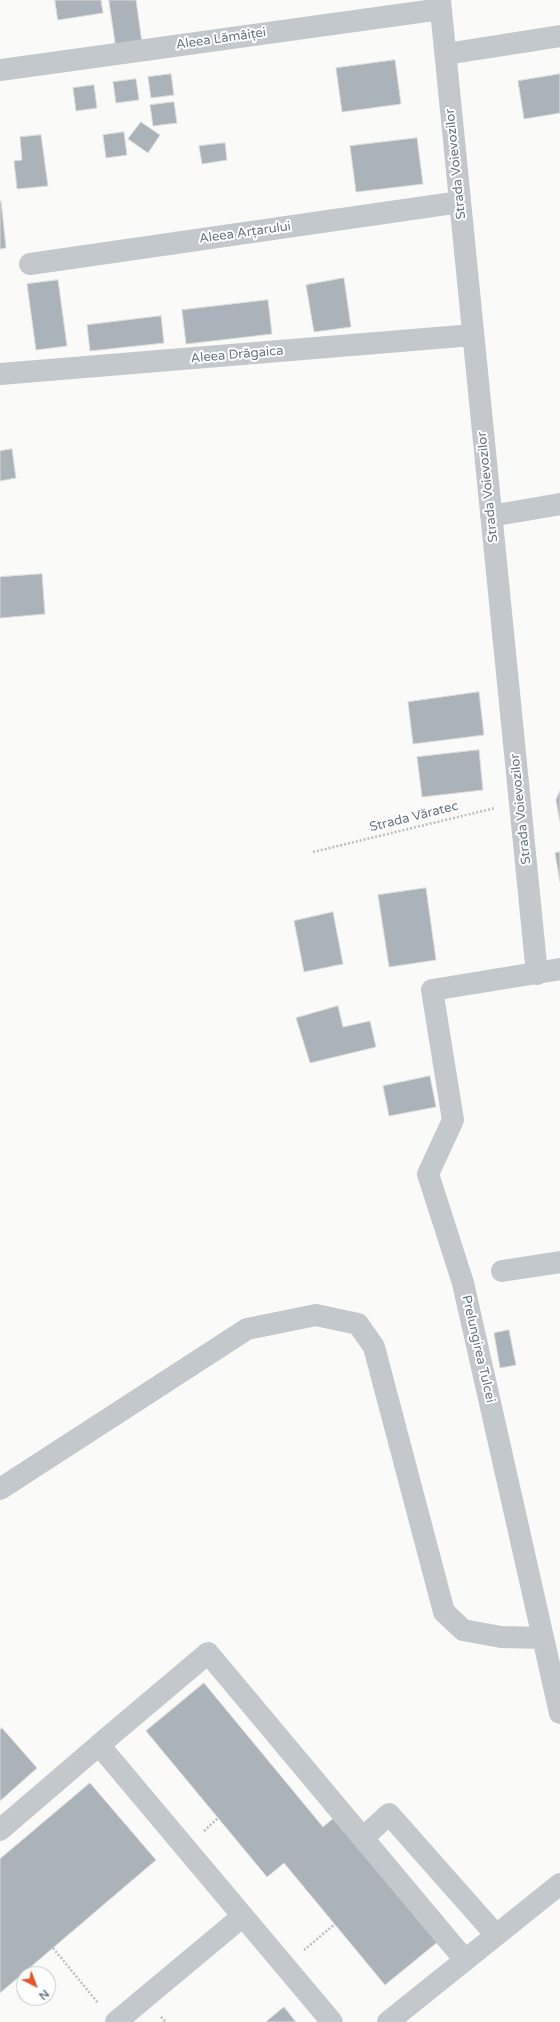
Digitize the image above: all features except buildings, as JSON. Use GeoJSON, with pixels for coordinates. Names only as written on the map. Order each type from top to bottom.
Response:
{"type":"FeatureCollection","features":[{"type":"Feature","properties":{"kind":"street","name":"Strada Voievozilor"},"geometry":{"type":"LineString","coordinates":[[441,4],[537,974]]}},
{"type":"Feature","properties":{"kind":"street","name":"Aleea Lămâiței"},"geometry":{"type":"LineString","coordinates":[[0,70],[441,4]]}},
{"type":"Feature","properties":{"kind":"street"},"geometry":{"type":"LineString","coordinates":[[446,54],[560,36]]}},
{"type":"Feature","properties":{"kind":"street","name":"Aleea Arțarului"},"geometry":{"type":"LineString","coordinates":[[30,264],[460,202]]}},
{"type":"Feature","properties":{"kind":"street","name":"Aleea Drăgaica"},"geometry":{"type":"LineString","coordinates":[[0,374],[473,335]]}},
{"type":"Feature","properties":{"kind":"street"},"geometry":{"type":"LineString","coordinates":[[491,516],[560,504]]}},
{"type":"Feature","properties":{"kind":"street"},"geometry":{"type":"LineString","coordinates":[[537,974],[560,969]]}},
{"type":"Feature","properties":{"kind":"street","name":"Prelungirea Tulcei"},"geometry":{"type":"LineString","coordinates":[[537,974],[432,990],[453,1120],[428,1174],[463,1283],[543,1638],[557,1689],[560,1713]]}},
{"type":"Feature","properties":{"kind":"street"},"geometry":{"type":"LineString","coordinates":[[502,1271],[560,1262]]}},
{"type":"Feature","properties":{"kind":"street"},"geometry":{"type":"LineString","coordinates":[[0,1489],[247,1329],[316,1315],[358,1324],[374,1347],[444,1612],[463,1630],[501,1637],[543,1638]]}},
{"type":"Feature","properties":{"kind":"street"},"geometry":{"type":"LineString","coordinates":[[0,1830],[208,1653],[465,1960]]}},
{"type":"Feature","properties":{"kind":"street"},"geometry":{"type":"LineString","coordinates":[[99,1745],[332,2022]]}},
{"type":"Feature","properties":{"kind":"street"},"geometry":{"type":"LineString","coordinates":[[363,1838],[389,1814],[496,1935]]}},
{"type":"Feature","properties":{"kind":"street"},"geometry":{"type":"LineString","coordinates":[[388,2022],[560,1884]]}},
{"type":"Feature","properties":{"kind":"street"},"geometry":{"type":"LineString","coordinates":[[116,2022],[243,1916]]}},
{"type":"Feature","properties":{"kind":"path","name":"Strada Văratec"},"geometry":{"type":"LineString","coordinates":[[313,852],[520,801]]}},
{"type":"Feature","properties":{"kind":"path"},"geometry":{"type":"LineString","coordinates":[[285,1966],[335,1924]]}},
{"type":"Feature","properties":{"kind":"path"},"geometry":{"type":"LineString","coordinates":[[53,1948],[98,2004]]}}]}
